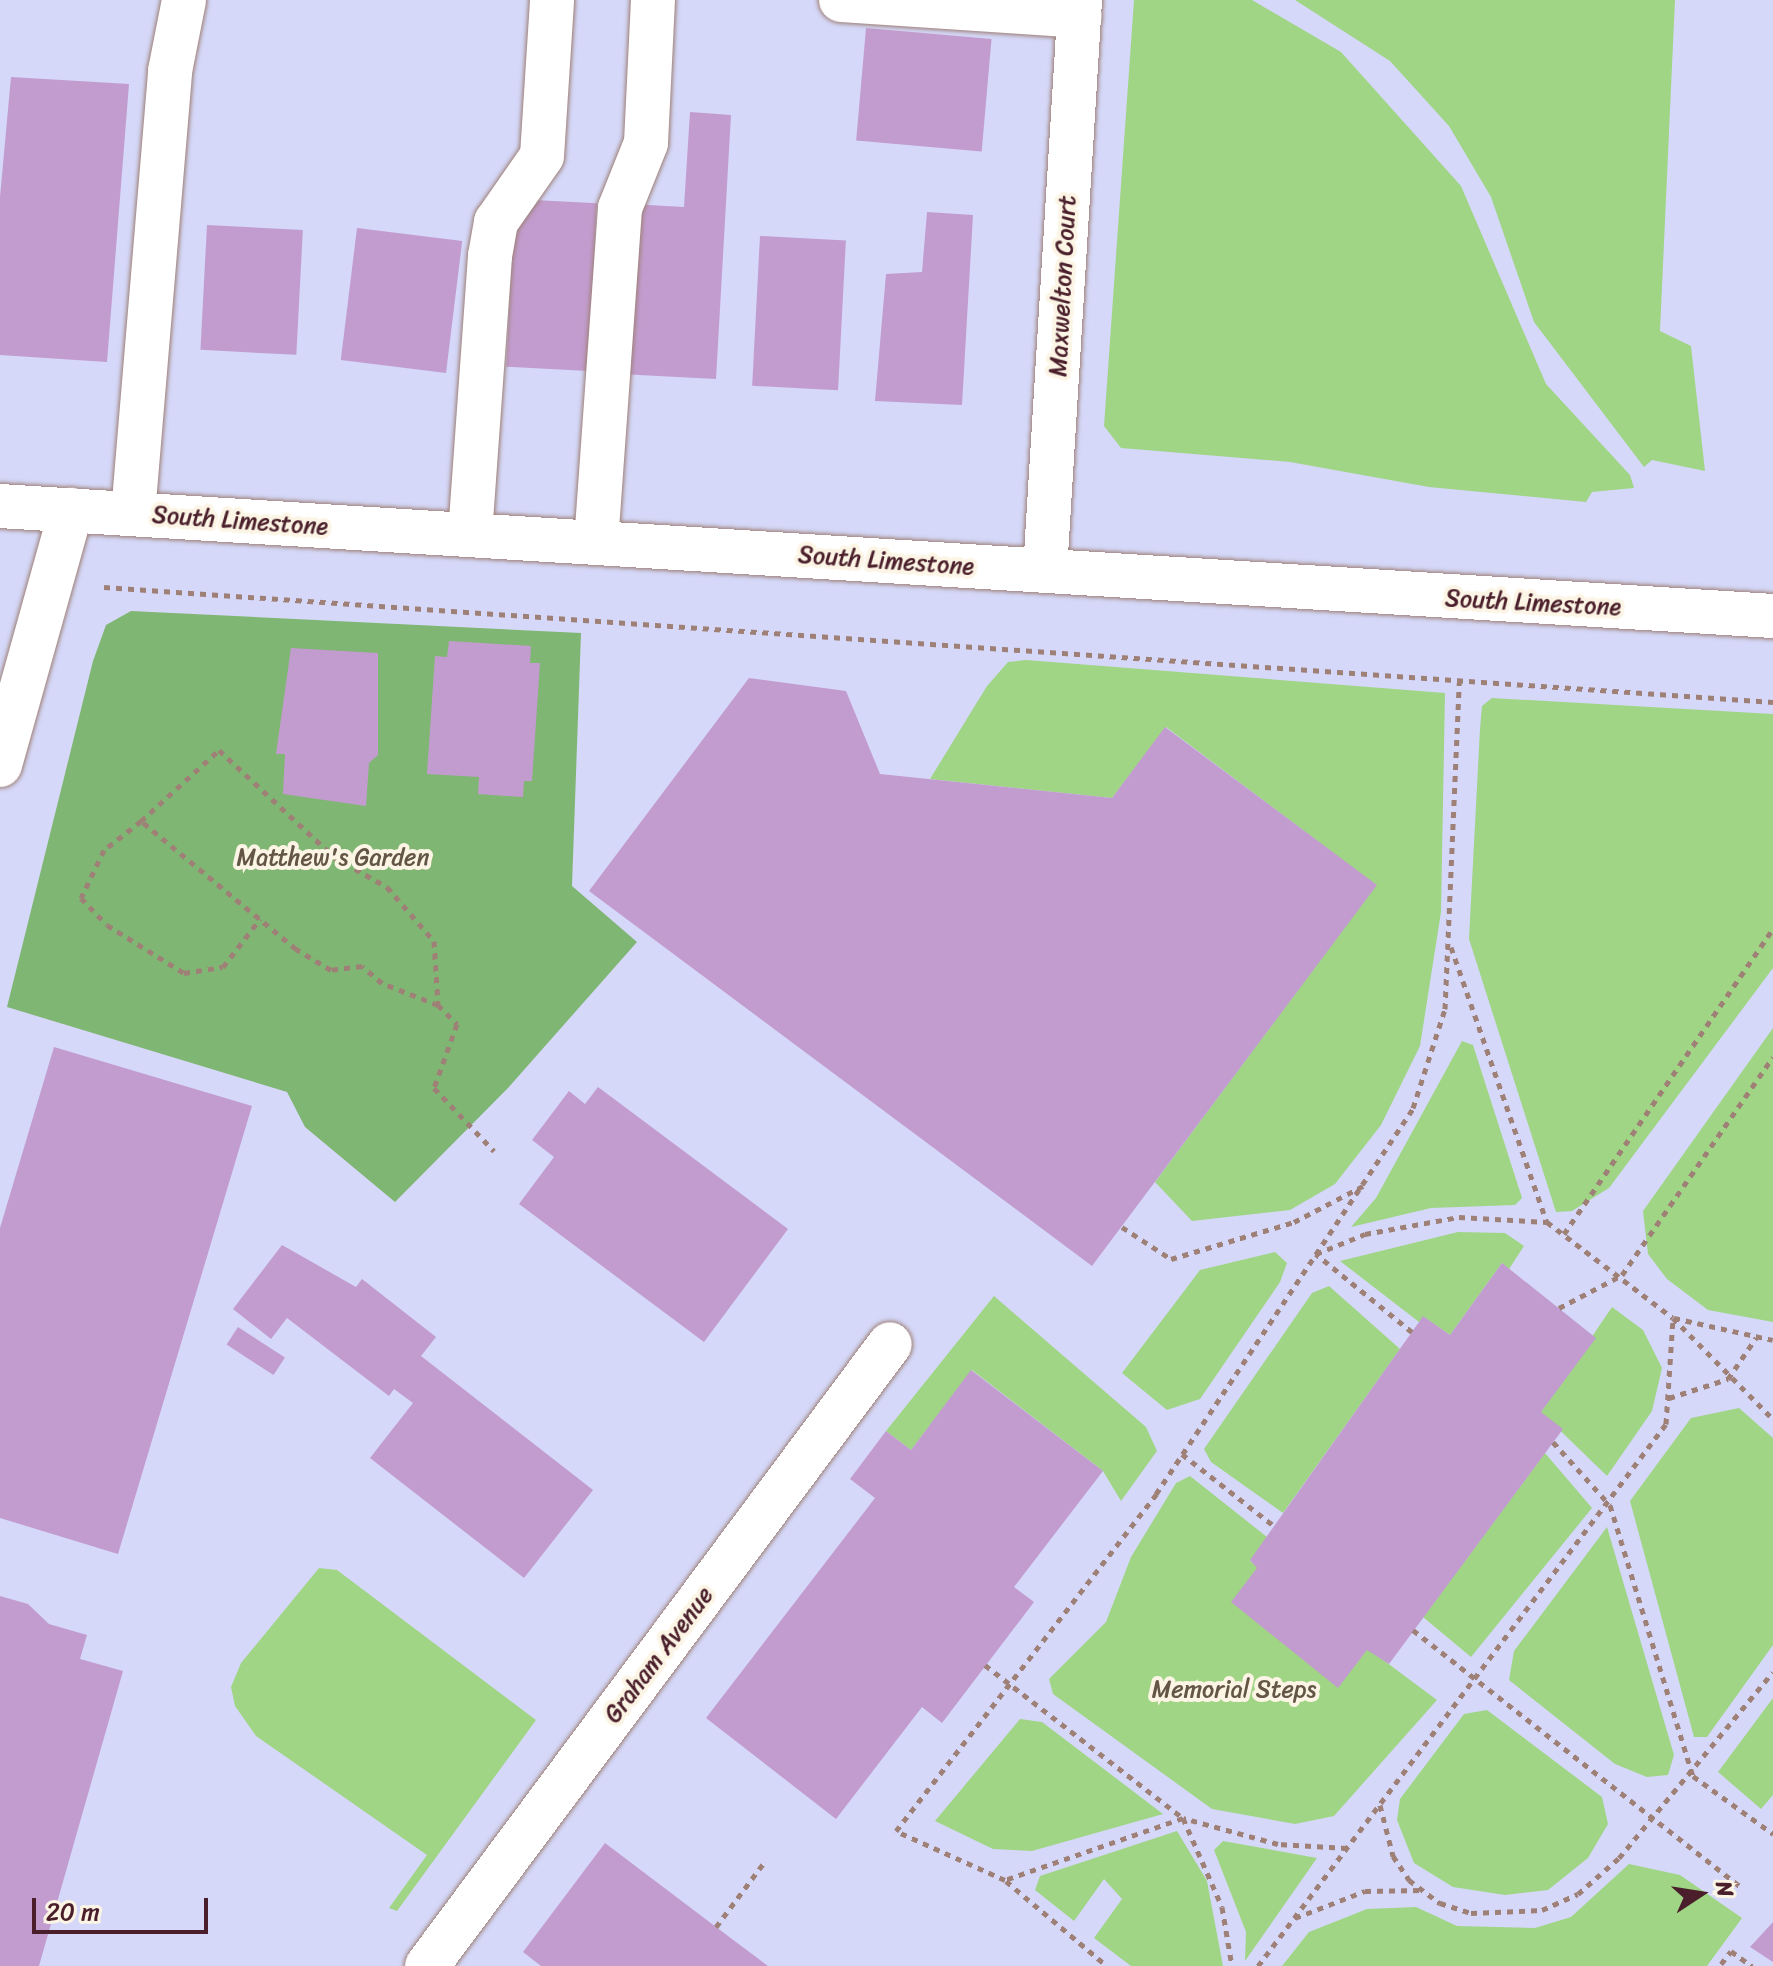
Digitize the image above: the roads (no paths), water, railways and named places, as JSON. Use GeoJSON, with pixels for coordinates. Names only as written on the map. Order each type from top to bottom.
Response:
{"type":"FeatureCollection","features":[{"type":"Feature","properties":{"kind":"main road"},"geometry":{"type":"LineString","coordinates":[[133,514],[170,71],[184,0]]}},
{"type":"Feature","properties":{"kind":"main road"},"geometry":{"type":"LineString","coordinates":[[470,535],[490,256],[496,222],[542,156],[552,0]]}},
{"type":"Feature","properties":{"kind":"main road"},"geometry":{"type":"LineString","coordinates":[[596,543],[620,208],[646,143],[653,0]]}},
{"type":"Feature","properties":{"kind":"main road"},"geometry":{"type":"LineString","coordinates":[[841,0],[1079,8]]}},
{"type":"Feature","properties":{"kind":"main road","name":"Maxwelton Court"},"geometry":{"type":"LineString","coordinates":[[1045,571],[1079,8]]}},
{"type":"Feature","properties":{"kind":"main road","name":"South Limestone"},"geometry":{"type":"LineString","coordinates":[[0,506],[1773,616]]}},
{"type":"Feature","properties":{"kind":"main road"},"geometry":{"type":"LineString","coordinates":[[0,765],[71,510]]}},
{"type":"Feature","properties":{"kind":"main road","name":"Graham Avenue"},"geometry":{"type":"LineString","coordinates":[[427,1966],[890,1344]]}},
{"type":"Feature","properties":{"kind":"park label","name":"Matthew's Garden"},"geometry":{"type":"Point","coordinates":[333,858]}},
{"type":"Feature","properties":{"kind":"park label","name":"Memorial Steps"},"geometry":{"type":"Point","coordinates":[1234,1690]}}]}
